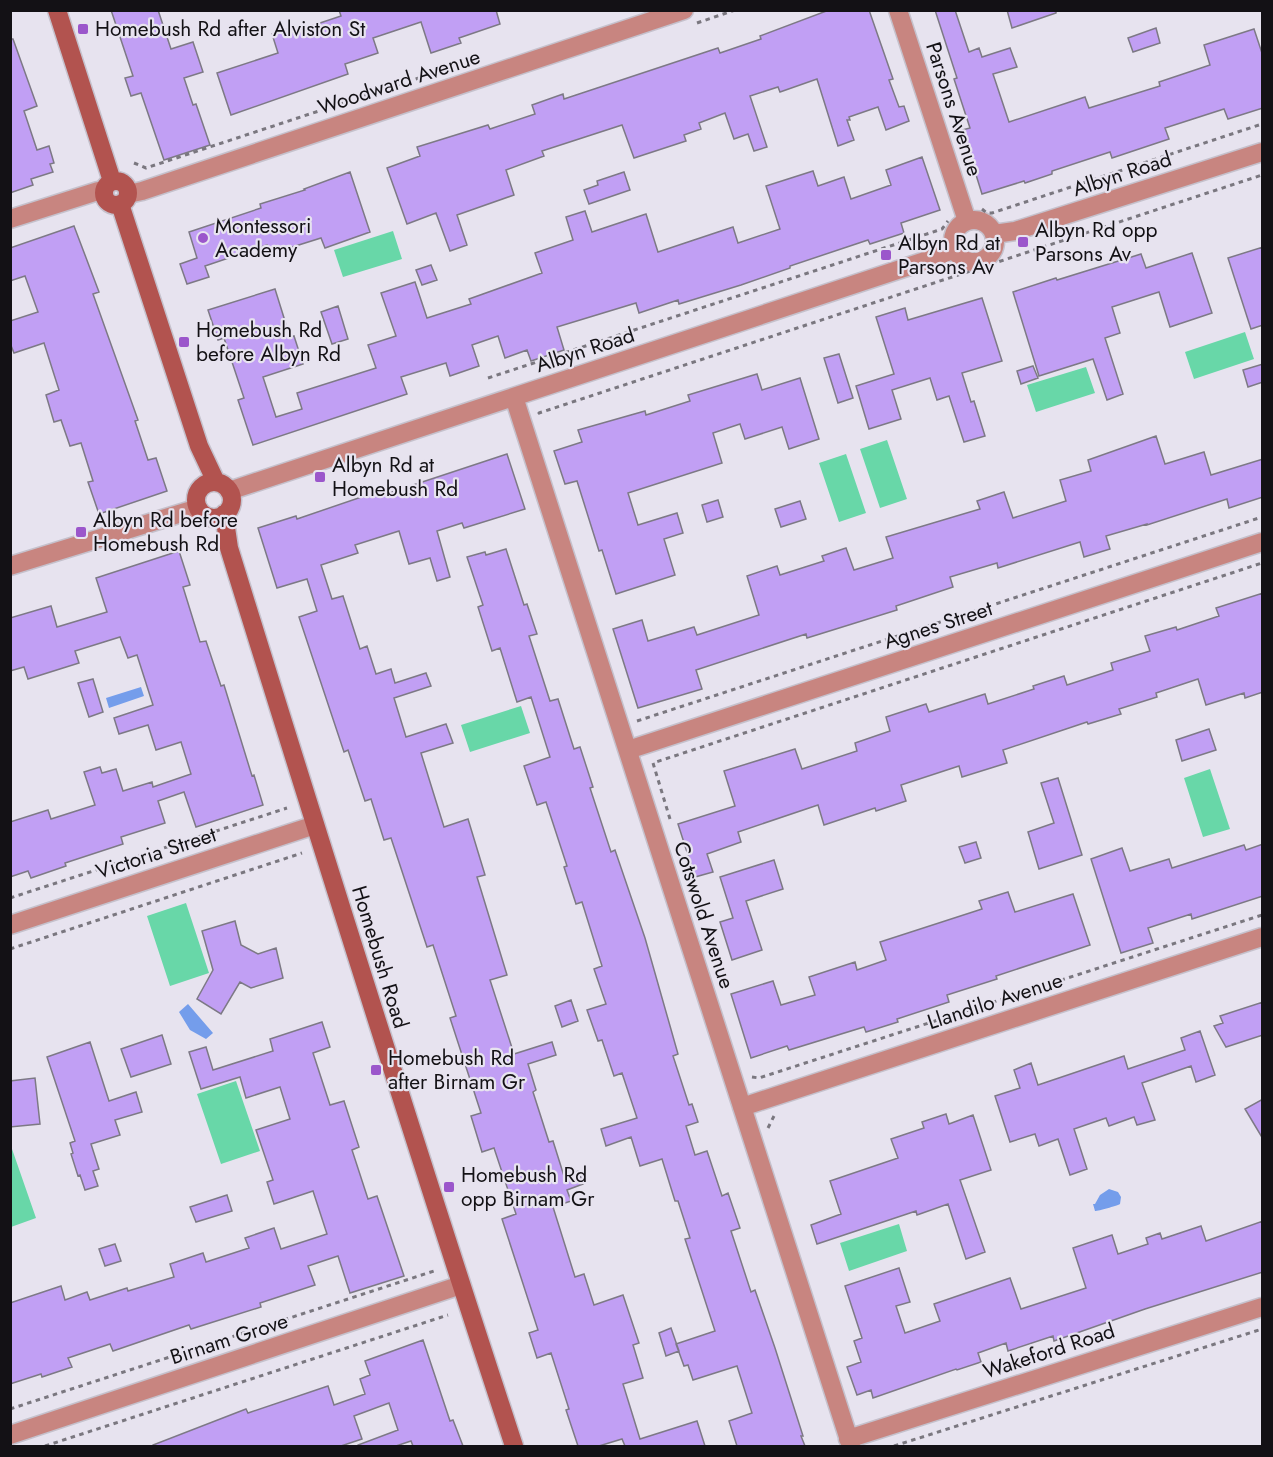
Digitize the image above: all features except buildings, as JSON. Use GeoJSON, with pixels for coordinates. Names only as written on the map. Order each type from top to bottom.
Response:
{"type":"FeatureCollection","features":[{"type":"Feature","properties":{"kind":"main road"},"geometry":{"type":"LineString","coordinates":[[57,10],[108,187],[108,203],[124,199],[199,446],[216,486],[231,504],[219,516]]}},
{"type":"Feature","properties":{"kind":"main road"},"geometry":{"type":"LineString","coordinates":[[198,508],[197,494],[216,486]]}},
{"type":"Feature","properties":{"kind":"main road","name":"Homebush Road"},"geometry":{"type":"LineString","coordinates":[[198,508],[203,514],[219,516],[230,548],[315,825],[514,1446]]}},
{"type":"Feature","properties":{"kind":"street","name":"Woodward Avenue"},"geometry":{"type":"LineString","coordinates":[[124,199],[142,191],[684,10]]}},
{"type":"Feature","properties":{"kind":"street","name":"Parsons Avenue"},"geometry":{"type":"LineString","coordinates":[[898,10],[967,221]]}},
{"type":"Feature","properties":{"kind":"street","name":"Albyn Road"},"geometry":{"type":"LineString","coordinates":[[994,234],[1015,231],[1263,152]]}},
{"type":"Feature","properties":{"kind":"street"},"geometry":{"type":"LineString","coordinates":[[10,219],[108,187]]}},
{"type":"Feature","properties":{"kind":"street"},"geometry":{"type":"LineString","coordinates":[[967,221],[980,221],[986,224],[994,234],[993,248],[984,259],[978,262],[963,260],[954,249],[952,238],[954,232],[967,221]]}},
{"type":"Feature","properties":{"kind":"street","name":"Albyn Road"},"geometry":{"type":"LineString","coordinates":[[216,486],[514,397],[931,259],[954,249]]}},
{"type":"Feature","properties":{"kind":"street","name":"Cotswold Avenue"},"geometry":{"type":"LineString","coordinates":[[514,397],[850,1443]]}},
{"type":"Feature","properties":{"kind":"street"},"geometry":{"type":"LineString","coordinates":[[10,566],[198,508]]}},
{"type":"Feature","properties":{"kind":"street","name":"Agnes Street"},"geometry":{"type":"LineString","coordinates":[[628,750],[1263,542]]}},
{"type":"Feature","properties":{"kind":"street","name":"Victoria Street"},"geometry":{"type":"LineString","coordinates":[[10,925],[315,825]]}},
{"type":"Feature","properties":{"kind":"street","name":"Llandilo Avenue"},"geometry":{"type":"LineString","coordinates":[[742,1107],[1263,937]]}},
{"type":"Feature","properties":{"kind":"street","name":"Birnam Grove"},"geometry":{"type":"LineString","coordinates":[[10,1435],[461,1285]]}},
{"type":"Feature","properties":{"kind":"street","name":"Wakeford Road"},"geometry":{"type":"LineString","coordinates":[[850,1443],[1263,1307]]}},
{"type":"Feature","properties":{"kind":"path"},"geometry":{"type":"LineString","coordinates":[[134,163],[146,168],[441,70]]}},
{"type":"Feature","properties":{"kind":"path"},"geometry":{"type":"LineString","coordinates":[[983,209],[987,213],[992,213],[1263,124]]}},
{"type":"Feature","properties":{"kind":"path"},"geometry":{"type":"LineString","coordinates":[[543,424],[539,413],[1263,175]]}},
{"type":"Feature","properties":{"kind":"path"},"geometry":{"type":"LineString","coordinates":[[488,378],[942,229],[948,221]]}},
{"type":"Feature","properties":{"kind":"path"},"geometry":{"type":"LineString","coordinates":[[638,721],[1263,517]]}},
{"type":"Feature","properties":{"kind":"path"},"geometry":{"type":"LineString","coordinates":[[673,828],[653,763],[1263,563]]}},
{"type":"Feature","properties":{"kind":"path"},"geometry":{"type":"LineString","coordinates":[[10,898],[287,808]]}},
{"type":"Feature","properties":{"kind":"path"},"geometry":{"type":"LineString","coordinates":[[10,950],[302,853]]}},
{"type":"Feature","properties":{"kind":"path"},"geometry":{"type":"LineString","coordinates":[[750,1075],[753,1078],[759,1078],[1263,915]]}},
{"type":"Feature","properties":{"kind":"path"},"geometry":{"type":"LineString","coordinates":[[10,1409],[434,1271]]}},
{"type":"Feature","properties":{"kind":"path"},"geometry":{"type":"LineString","coordinates":[[45,1446],[448,1315]]}},
{"type":"Feature","properties":{"kind":"path"},"geometry":{"type":"LineString","coordinates":[[894,1446],[1263,1329]]}},
{"type":"Feature","properties":{"kind":"green space"},"geometry":{"type":"Polygon","coordinates":[[[393,231],[402,259],[343,277],[334,250],[393,231]]]}},
{"type":"Feature","properties":{"kind":"green space"},"geometry":{"type":"Polygon","coordinates":[[[1245,332],[1254,359],[1194,379],[1185,352],[1245,332]]]}},
{"type":"Feature","properties":{"kind":"green space"},"geometry":{"type":"Polygon","coordinates":[[[1086,367],[1095,393],[1036,412],[1027,385],[1086,367]]]}},
{"type":"Feature","properties":{"kind":"green space"},"geometry":{"type":"Polygon","coordinates":[[[887,440],[907,499],[880,508],[860,449],[887,440]]]}},
{"type":"Feature","properties":{"kind":"green space"},"geometry":{"type":"Polygon","coordinates":[[[846,454],[866,513],[839,522],[819,463],[846,454]]]}},
{"type":"Feature","properties":{"kind":"green space"},"geometry":{"type":"Polygon","coordinates":[[[521,706],[530,733],[470,752],[461,725],[521,706]]]}},
{"type":"Feature","properties":{"kind":"green space"},"geometry":{"type":"Polygon","coordinates":[[[1210,769],[1230,829],[1203,837],[1184,778],[1210,769]]]}},
{"type":"Feature","properties":{"kind":"green space"},"geometry":{"type":"Polygon","coordinates":[[[186,903],[209,973],[170,986],[147,916],[186,903]]]}},
{"type":"Feature","properties":{"kind":"green space"},"geometry":{"type":"Polygon","coordinates":[[[236,1081],[260,1151],[221,1164],[197,1094],[236,1081]]]}},
{"type":"Feature","properties":{"kind":"green space"},"geometry":{"type":"Polygon","coordinates":[[[11,1149],[36,1218],[11,1227],[11,1149]]]}},
{"type":"Feature","properties":{"kind":"green space"},"geometry":{"type":"Polygon","coordinates":[[[899,1224],[907,1251],[849,1271],[840,1243],[899,1224]]]}},
{"type":"Feature","properties":{"kind":"water"},"geometry":{"type":"Polygon","coordinates":[[[141,687],[144,696],[109,708],[106,698],[141,687]]]}},
{"type":"Feature","properties":{"kind":"water"},"geometry":{"type":"Polygon","coordinates":[[[188,1004],[213,1033],[206,1039],[190,1030],[179,1012],[188,1004]]]}},
{"type":"Feature","properties":{"kind":"water"},"geometry":{"type":"Polygon","coordinates":[[[1109,1189],[1118,1192],[1121,1197],[1120,1204],[1095,1211],[1093,1204],[1109,1189]]]}},
{"type":"Feature","properties":{"kind":"place","name":"Homebush Rd after Alviston St"},"geometry":{"type":"Point","coordinates":[83,29]}},
{"type":"Feature","properties":{"kind":"place","name":"Montessori Academy"},"geometry":{"type":"Point","coordinates":[203,238]}},
{"type":"Feature","properties":{"kind":"place","name":"Albyn Rd opp Parsons Av"},"geometry":{"type":"Point","coordinates":[1023,242]}},
{"type":"Feature","properties":{"kind":"place","name":"Albyn Rd at Parsons Av"},"geometry":{"type":"Point","coordinates":[886,255]}},
{"type":"Feature","properties":{"kind":"place","name":"Homebush Rd before Albyn Rd"},"geometry":{"type":"Point","coordinates":[184,342]}},
{"type":"Feature","properties":{"kind":"place","name":"Albyn Rd at Homebush Rd"},"geometry":{"type":"Point","coordinates":[320,477]}},
{"type":"Feature","properties":{"kind":"place","name":"Albyn Rd before Homebush Rd"},"geometry":{"type":"Point","coordinates":[81,532]}},
{"type":"Feature","properties":{"kind":"place","name":"Homebush Rd after Birnam Gr"},"geometry":{"type":"Point","coordinates":[376,1070]}},
{"type":"Feature","properties":{"kind":"place","name":"Homebush Rd opp Birnam Gr"},"geometry":{"type":"Point","coordinates":[449,1187]}}]}
